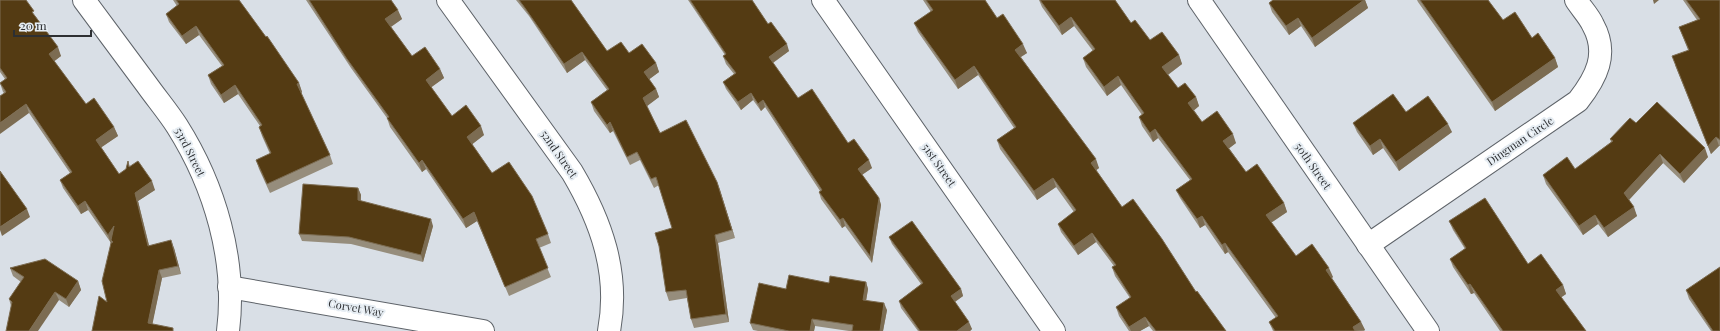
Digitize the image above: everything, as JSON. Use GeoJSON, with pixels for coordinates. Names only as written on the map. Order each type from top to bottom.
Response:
{"type":"FeatureCollection","features":[{"type":"Feature","properties":{"kind":"street","name":"53rd Street"},"geometry":{"type":"LineString","coordinates":[[84,0],[177,126],[191,150],[214,203],[227,258],[230,316],[228,331]]}},
{"type":"Feature","properties":{"kind":"street","name":"52nd Street"},"geometry":{"type":"LineString","coordinates":[[448,0],[572,172],[586,196],[604,239],[609,265],[612,299],[609,331]]}},
{"type":"Feature","properties":{"kind":"street","name":"50th Street"},"geometry":{"type":"LineString","coordinates":[[1199,0],[1428,331]]}},
{"type":"Feature","properties":{"kind":"street","name":"Dingman Circle"},"geometry":{"type":"LineString","coordinates":[[1368,244],[1578,101],[1591,85],[1599,65],[1601,48],[1594,26],[1576,0]]}},
{"type":"Feature","properties":{"kind":"street","name":"51st Street"},"geometry":{"type":"LineString","coordinates":[[833,3],[1054,331]]}},
{"type":"Feature","properties":{"kind":"street","name":"Corvet Way"},"geometry":{"type":"LineString","coordinates":[[229,287],[483,331]]}},
{"type":"Feature","properties":{"kind":"building"},"geometry":{"type":"Polygon","coordinates":[[[0,0],[26,0],[34,11],[32,12],[58,47],[49,54],[86,104],[94,98],[114,127],[96,140],[119,174],[126,169],[128,161],[129,167],[138,161],[152,181],[135,193],[148,246],[171,240],[178,266],[159,270],[148,323],[173,328],[173,331],[92,331],[99,296],[107,302],[102,281],[111,243],[113,242],[111,240],[114,226],[108,235],[85,201],[78,206],[60,180],[72,172],[26,104],[0,123],[0,96],[6,92],[0,83],[7,78],[0,68],[0,0]]]}},
{"type":"Feature","properties":{"kind":"building"},"geometry":{"type":"Polygon","coordinates":[[[176,0],[239,0],[266,37],[267,36],[299,83],[297,84],[330,155],[267,184],[256,160],[271,153],[259,127],[262,125],[235,85],[221,95],[208,75],[224,65],[196,26],[182,36],[166,14],[179,4],[176,0]]]}},
{"type":"Feature","properties":{"kind":"building"},"geometry":{"type":"Polygon","coordinates":[[[309,0],[391,0],[398,10],[385,19],[412,56],[425,47],[440,69],[426,80],[452,116],[466,105],[481,126],[467,137],[492,173],[509,162],[532,196],[548,234],[536,239],[548,268],[505,287],[474,212],[463,219],[422,160],[419,163],[387,118],[389,117],[347,59],[309,0]]]}},
{"type":"Feature","properties":{"kind":"building"},"geometry":{"type":"Polygon","coordinates":[[[519,0],[571,0],[607,51],[621,42],[629,53],[642,44],[656,63],[644,72],[656,89],[643,98],[660,133],[686,120],[717,182],[732,230],[715,235],[726,314],[691,319],[686,290],[666,292],[659,246],[655,233],[672,228],[656,177],[651,179],[637,152],[627,157],[610,122],[607,125],[591,102],[609,89],[582,52],[564,64],[519,0]]]}},
{"type":"Feature","properties":{"kind":"building"},"geometry":{"type":"Polygon","coordinates":[[[690,0],[752,0],[768,24],[771,22],[787,44],[769,57],[798,98],[812,89],[848,143],[854,139],[869,160],[858,169],[879,198],[870,256],[843,218],[840,220],[819,192],[822,190],[763,100],[758,104],[751,93],[738,102],[723,82],[736,73],[723,56],[726,54],[690,0]]]}},
{"type":"Feature","properties":{"kind":"building"},"geometry":{"type":"Polygon","coordinates":[[[926,0],[985,0],[997,18],[1003,14],[1023,44],[1015,50],[1096,159],[1091,163],[1122,207],[1133,199],[1162,239],[1196,292],[1197,291],[1226,331],[1156,331],[1145,317],[1129,327],[1116,307],[1131,297],[1112,267],[1116,265],[1092,233],[1074,246],[1058,224],[1076,210],[1053,178],[1034,191],[997,140],[1016,127],[974,66],[955,80],[914,23],[933,10],[926,0]]]}},
{"type":"Feature","properties":{"kind":"building"},"geometry":{"type":"Polygon","coordinates":[[[1040,0],[1115,0],[1131,23],[1135,20],[1150,40],[1162,32],[1179,55],[1162,67],[1178,88],[1185,83],[1196,97],[1188,103],[1202,122],[1217,111],[1233,134],[1223,141],[1246,172],[1257,164],[1284,203],[1266,215],[1296,256],[1312,244],[1329,268],[1326,270],[1361,322],[1353,327],[1355,331],[1275,331],[1269,322],[1278,316],[1225,243],[1222,245],[1202,216],[1197,219],[1176,190],[1192,179],[1155,129],[1150,133],[1139,117],[1144,113],[1118,76],[1104,87],[1083,58],[1095,49],[1071,17],[1059,26],[1040,0]]]}},
{"type":"Feature","properties":{"kind":"building"},"geometry":{"type":"Polygon","coordinates":[[[1273,0],[1364,0],[1312,38],[1298,18],[1286,26],[1269,3],[1273,0]]]}},
{"type":"Feature","properties":{"kind":"building"},"geometry":{"type":"Polygon","coordinates":[[[1420,0],[1488,0],[1503,20],[1515,12],[1532,38],[1538,33],[1555,58],[1492,102],[1420,0]]]}},
{"type":"Feature","properties":{"kind":"building"},"geometry":{"type":"Polygon","coordinates":[[[1686,0],[1720,0],[1720,140],[1716,137],[1708,146],[1672,56],[1689,50],[1679,27],[1700,19],[1686,0]]]}},
{"type":"Feature","properties":{"kind":"building"},"geometry":{"type":"Polygon","coordinates":[[[1393,94],[1406,112],[1428,96],[1448,124],[1396,162],[1380,139],[1370,146],[1353,123],[1393,94]]]}},
{"type":"Feature","properties":{"kind":"building"},"geometry":{"type":"Polygon","coordinates":[[[1657,102],[1705,148],[1680,174],[1660,154],[1624,193],[1634,207],[1604,228],[1595,215],[1579,226],[1543,175],[1567,157],[1575,169],[1613,141],[1610,139],[1630,118],[1636,123],[1657,102]]]}},
{"type":"Feature","properties":{"kind":"building"},"geometry":{"type":"Polygon","coordinates":[[[0,171],[27,209],[0,227],[0,171]]]}},
{"type":"Feature","properties":{"kind":"building"},"geometry":{"type":"Polygon","coordinates":[[[303,184],[358,188],[358,200],[431,219],[421,255],[349,237],[299,234],[303,184]]]}},
{"type":"Feature","properties":{"kind":"building"},"geometry":{"type":"Polygon","coordinates":[[[1485,198],[1528,264],[1541,254],[1563,285],[1556,290],[1586,331],[1503,331],[1470,284],[1468,285],[1450,259],[1466,248],[1449,221],[1485,198]]]}},
{"type":"Feature","properties":{"kind":"building"},"geometry":{"type":"Polygon","coordinates":[[[912,221],[961,289],[951,296],[969,322],[957,331],[920,331],[899,301],[923,283],[889,237],[912,221]]]}},
{"type":"Feature","properties":{"kind":"building"},"geometry":{"type":"Polygon","coordinates":[[[45,259],[78,281],[66,299],[55,292],[29,331],[6,331],[12,302],[9,299],[24,277],[10,268],[45,259]]]}},
{"type":"Feature","properties":{"kind":"building"},"geometry":{"type":"Polygon","coordinates":[[[1720,267],[1720,331],[1713,331],[1686,290],[1720,267]]]}},
{"type":"Feature","properties":{"kind":"building"},"geometry":{"type":"Polygon","coordinates":[[[789,275],[829,283],[830,276],[866,282],[863,300],[884,303],[880,331],[852,331],[853,325],[812,319],[810,331],[789,331],[750,323],[759,283],[786,289],[789,275]]]}}]}
